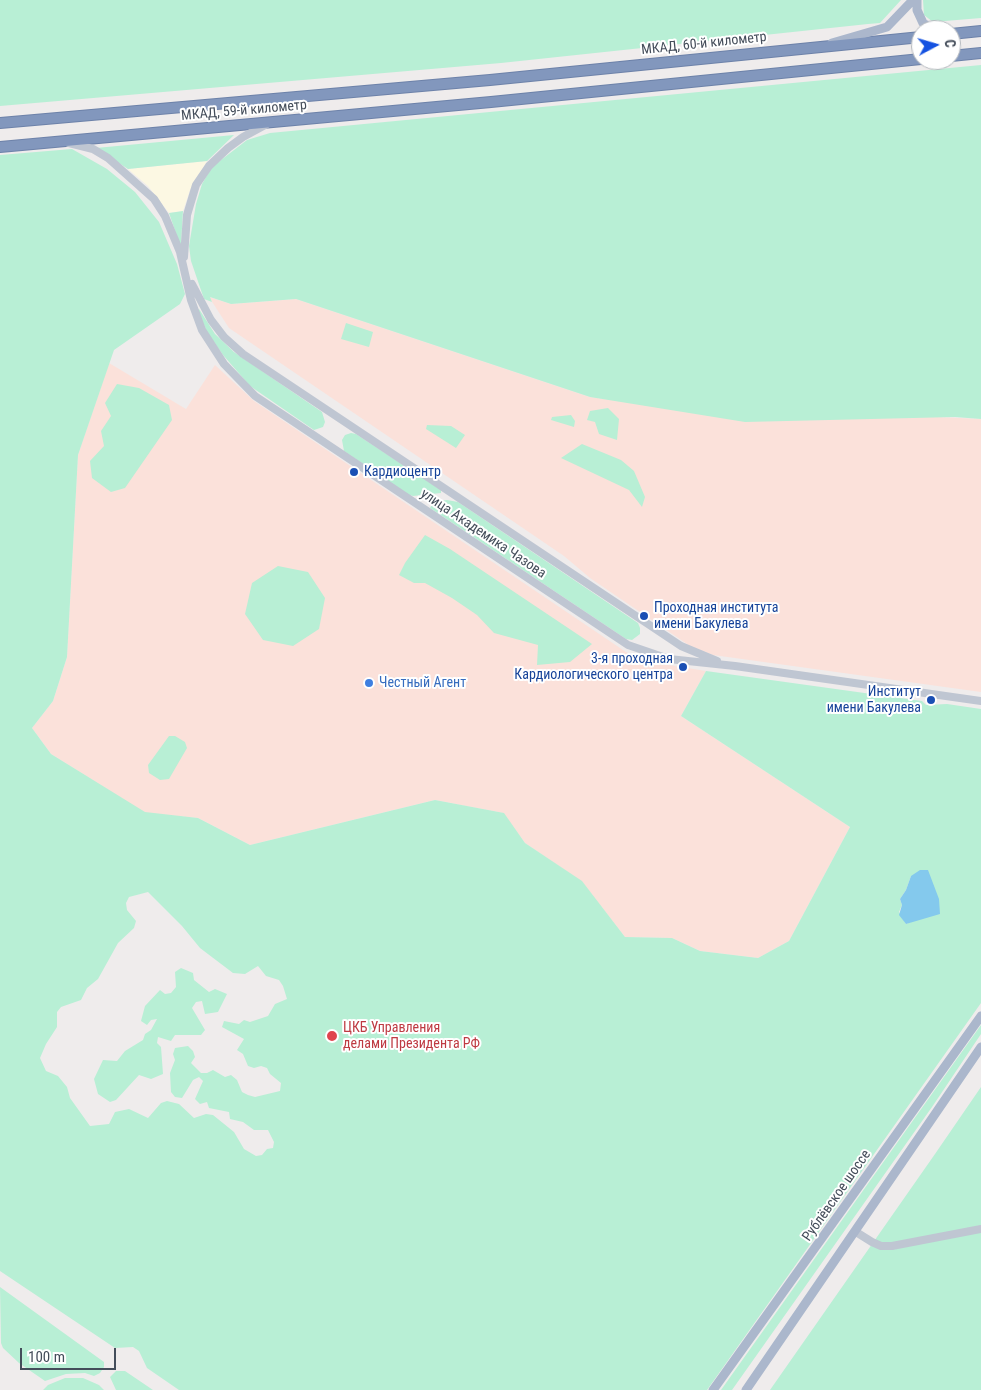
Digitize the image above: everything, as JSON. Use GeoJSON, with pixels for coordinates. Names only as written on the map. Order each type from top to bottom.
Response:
{"type":"FeatureCollection","features":[{"type":"Feature","properties":{"kind":"highway"},"geometry":{"type":"LineString","coordinates":[[961,32],[981,31]]}},
{"type":"Feature","properties":{"kind":"highway","name":"МКАД, 60-й километр"},"geometry":{"type":"LineString","coordinates":[[490,80],[911,38]]}},
{"type":"Feature","properties":{"kind":"highway"},"geometry":{"type":"LineString","coordinates":[[961,55],[978,54]]}},
{"type":"Feature","properties":{"kind":"highway","name":"МКАД, 59-й километр"},"geometry":{"type":"LineString","coordinates":[[0,147],[491,102],[911,60]]}},
{"type":"Feature","properties":{"kind":"highway","name":"МКАД, 59-й километр"},"geometry":{"type":"LineString","coordinates":[[0,123],[490,80]]}},
{"type":"Feature","properties":{"kind":"main road"},"geometry":{"type":"LineString","coordinates":[[814,47],[887,28],[913,0]]}},
{"type":"Feature","properties":{"kind":"main road"},"geometry":{"type":"LineString","coordinates":[[917,0],[917,10],[922,20]]}},
{"type":"Feature","properties":{"kind":"main road","name":"Рублёвское шоссе"},"geometry":{"type":"LineString","coordinates":[[713,1390],[981,1016]]}},
{"type":"Feature","properties":{"kind":"main road"},"geometry":{"type":"LineString","coordinates":[[746,1390],[981,1047]]}},
{"type":"Feature","properties":{"kind":"street","name":"улица Академика Чазова"},"geometry":{"type":"LineString","coordinates":[[271,122],[243,137],[209,166],[196,185],[187,215],[184,234],[186,270],[191,300],[202,330],[224,364],[255,396],[628,645],[669,659],[734,666],[981,701]]}},
{"type":"Feature","properties":{"kind":"street","name":"улица Академика Чазова"},"geometry":{"type":"LineString","coordinates":[[64,141],[93,149],[108,158],[143,187],[165,216],[186,270],[211,320],[224,337],[243,354],[681,646],[700,656],[734,666]]}},
{"type":"Feature","properties":{"kind":"street"},"geometry":{"type":"LineString","coordinates":[[856,1232],[882,1246],[892,1246],[981,1229]]}},
{"type":"Feature","properties":{"kind":"shaded area"},"geometry":{"type":"Polygon","coordinates":[[[207,161],[190,190],[183,211],[169,213],[148,186],[128,169],[207,161]]]}},
{"type":"Feature","properties":{"kind":"shaded area"},"geometry":{"type":"Polygon","coordinates":[[[209,297],[231,304],[296,299],[590,397],[635,403],[981,419],[981,692],[713,655],[690,646],[590,578],[564,556],[229,328],[209,297]]]}},
{"type":"Feature","properties":{"kind":"shaded area"},"geometry":{"type":"Polygon","coordinates":[[[109,363],[186,409],[215,365],[254,401],[626,652],[644,661],[706,671],[681,716],[850,827],[789,941],[758,958],[700,951],[672,938],[625,937],[582,882],[525,843],[503,813],[435,800],[250,845],[198,818],[145,813],[51,754],[32,728],[53,701],[67,657],[78,455],[109,363]]]}},
{"type":"Feature","properties":{"kind":"green space"},"geometry":{"type":"Polygon","coordinates":[[[0,0],[901,0],[880,23],[501,63],[0,106],[0,0]]]}},
{"type":"Feature","properties":{"kind":"green space"},"geometry":{"type":"Polygon","coordinates":[[[923,0],[981,0],[981,18],[930,20],[924,15],[923,0]]]}},
{"type":"Feature","properties":{"kind":"green space"},"geometry":{"type":"Polygon","coordinates":[[[981,65],[981,419],[955,417],[745,422],[590,397],[296,299],[231,304],[210,297],[212,302],[204,299],[191,261],[189,246],[196,204],[202,184],[212,167],[247,140],[270,133],[929,70],[961,70],[961,67],[981,65]]]}},
{"type":"Feature","properties":{"kind":"green space"},"geometry":{"type":"Polygon","coordinates":[[[234,135],[207,161],[128,169],[96,148],[234,135]]]}},
{"type":"Feature","properties":{"kind":"green space"},"geometry":{"type":"Polygon","coordinates":[[[72,149],[107,169],[135,192],[159,222],[177,264],[185,294],[180,304],[114,350],[78,455],[67,657],[53,701],[32,728],[51,754],[145,812],[198,818],[250,845],[435,800],[504,813],[525,843],[582,881],[625,937],[672,938],[700,951],[758,958],[789,941],[850,827],[681,716],[706,671],[922,701],[926,705],[947,704],[981,709],[981,1003],[707,1390],[179,1390],[147,1368],[139,1351],[133,1347],[115,1348],[0,1271],[0,155],[72,149]],[[911,876],[906,890],[900,899],[902,905],[899,912],[906,924],[913,921],[911,876]],[[148,892],[129,897],[126,903],[127,910],[136,921],[134,928],[118,943],[98,979],[87,988],[81,1000],[61,1007],[57,1012],[57,1027],[40,1058],[46,1071],[58,1076],[67,1087],[70,1098],[90,1126],[109,1124],[115,1112],[129,1109],[148,1118],[161,1103],[167,1101],[179,1104],[194,1118],[206,1114],[213,1115],[234,1132],[244,1149],[256,1156],[262,1155],[267,1149],[273,1148],[274,1142],[268,1130],[254,1130],[243,1122],[230,1119],[229,1112],[209,1108],[207,1102],[200,1104],[195,1099],[203,1081],[199,1077],[193,1080],[182,1098],[175,1097],[171,1092],[170,1073],[175,1060],[173,1054],[175,1048],[188,1046],[193,1051],[195,1057],[191,1063],[201,1073],[213,1070],[225,1077],[231,1075],[237,1080],[242,1092],[255,1097],[280,1091],[281,1083],[270,1074],[267,1068],[248,1066],[243,1054],[237,1050],[244,1039],[222,1027],[224,1021],[239,1024],[244,1020],[250,1022],[268,1016],[275,1004],[287,999],[283,986],[279,980],[266,976],[258,966],[245,974],[233,973],[200,948],[182,926],[148,892]]]}},
{"type":"Feature","properties":{"kind":"green space"},"geometry":{"type":"Polygon","coordinates":[[[183,211],[181,245],[180,245],[169,213],[183,211]]]}},
{"type":"Feature","properties":{"kind":"green space"},"geometry":{"type":"Polygon","coordinates":[[[199,309],[215,334],[234,352],[322,412],[325,422],[323,427],[314,430],[250,386],[223,355],[207,332],[199,309]]]}},
{"type":"Feature","properties":{"kind":"green space"},"geometry":{"type":"Polygon","coordinates":[[[346,323],[373,332],[369,347],[341,339],[346,323]]]}},
{"type":"Feature","properties":{"kind":"green space"},"geometry":{"type":"Polygon","coordinates":[[[117,384],[139,388],[169,405],[172,420],[125,488],[111,492],[92,478],[90,461],[104,446],[101,431],[111,416],[105,403],[117,384]]]}},
{"type":"Feature","properties":{"kind":"green space"},"geometry":{"type":"Polygon","coordinates":[[[608,408],[619,419],[617,440],[599,434],[595,422],[587,420],[590,411],[608,408]]]}},
{"type":"Feature","properties":{"kind":"green space"},"geometry":{"type":"Polygon","coordinates":[[[571,415],[575,421],[574,427],[551,420],[552,417],[571,415]]]}},
{"type":"Feature","properties":{"kind":"green space"},"geometry":{"type":"Polygon","coordinates":[[[427,425],[451,426],[465,435],[456,448],[426,429],[427,425]]]}},
{"type":"Feature","properties":{"kind":"green space"},"geometry":{"type":"Polygon","coordinates":[[[356,434],[441,490],[441,493],[409,495],[344,451],[342,440],[345,435],[356,434]]]}},
{"type":"Feature","properties":{"kind":"green space"},"geometry":{"type":"Polygon","coordinates":[[[582,444],[621,460],[634,471],[645,497],[642,507],[629,490],[561,458],[582,444]]]}},
{"type":"Feature","properties":{"kind":"green space"},"geometry":{"type":"Polygon","coordinates":[[[447,500],[458,502],[638,623],[640,634],[632,640],[626,639],[430,508],[434,502],[447,500]]]}},
{"type":"Feature","properties":{"kind":"green space"},"geometry":{"type":"Polygon","coordinates":[[[425,535],[450,549],[592,644],[570,662],[537,665],[538,645],[494,633],[477,615],[452,598],[425,583],[414,583],[399,575],[405,563],[425,535]]]}},
{"type":"Feature","properties":{"kind":"green space"},"geometry":{"type":"Polygon","coordinates":[[[278,566],[308,572],[325,598],[319,629],[293,646],[263,640],[245,614],[252,583],[278,566]]]}},
{"type":"Feature","properties":{"kind":"green space"},"geometry":{"type":"Polygon","coordinates":[[[169,736],[175,736],[185,742],[187,748],[169,779],[160,780],[149,773],[148,765],[169,736]]]}},
{"type":"Feature","properties":{"kind":"green space"},"geometry":{"type":"Polygon","coordinates":[[[181,968],[193,973],[194,980],[209,992],[215,989],[227,994],[218,1012],[205,1014],[202,1001],[196,1002],[192,1008],[205,1030],[201,1035],[175,1035],[171,1041],[158,1037],[157,1043],[161,1047],[163,1074],[151,1079],[139,1075],[116,1100],[110,1102],[98,1094],[94,1079],[103,1060],[117,1061],[125,1051],[143,1040],[145,1034],[151,1030],[157,1019],[151,1020],[147,1025],[141,1021],[145,1006],[160,990],[165,994],[171,993],[176,987],[175,972],[181,968]]]}},
{"type":"Feature","properties":{"kind":"green space"},"geometry":{"type":"Polygon","coordinates":[[[981,1025],[981,1034],[932,1107],[732,1390],[721,1390],[981,1025]]]}},
{"type":"Feature","properties":{"kind":"green space"},"geometry":{"type":"Polygon","coordinates":[[[981,1087],[981,1390],[770,1390],[935,1154],[981,1087]]]}},
{"type":"Feature","properties":{"kind":"green space"},"geometry":{"type":"Polygon","coordinates":[[[0,1287],[104,1362],[104,1367],[100,1373],[94,1376],[85,1373],[66,1374],[45,1381],[19,1363],[3,1348],[1,1343],[0,1287]]]}},
{"type":"Feature","properties":{"kind":"green space"},"geometry":{"type":"Polygon","coordinates":[[[116,1371],[125,1371],[153,1390],[116,1390],[110,1377],[116,1371]]]}},
{"type":"Feature","properties":{"kind":"green space"},"geometry":{"type":"Polygon","coordinates":[[[65,1378],[83,1378],[99,1385],[104,1390],[43,1390],[48,1385],[65,1378]]]}},
{"type":"Feature","properties":{"kind":"water"},"geometry":{"type":"Polygon","coordinates":[[[920,870],[928,870],[939,899],[940,914],[906,924],[899,915],[902,905],[900,899],[906,890],[911,876],[920,870]]]}},
{"type":"Feature","properties":{"kind":"place","name":"Кардиоцентр"},"geometry":{"type":"Point","coordinates":[354,472]}},
{"type":"Feature","properties":{"kind":"place","name":"Проходная института имени Бакулева"},"geometry":{"type":"Point","coordinates":[644,616]}},
{"type":"Feature","properties":{"kind":"place","name":"3-я проходная Кардиологического центра"},"geometry":{"type":"Point","coordinates":[683,667]}},
{"type":"Feature","properties":{"kind":"place","name":"Честный Агент"},"geometry":{"type":"Point","coordinates":[369,683]}},
{"type":"Feature","properties":{"kind":"place","name":"Институт имени Бакулева"},"geometry":{"type":"Point","coordinates":[931,700]}},
{"type":"Feature","properties":{"kind":"place","name":"ЦКБ Управления делами Президента РФ"},"geometry":{"type":"Point","coordinates":[332,1036]}}]}
